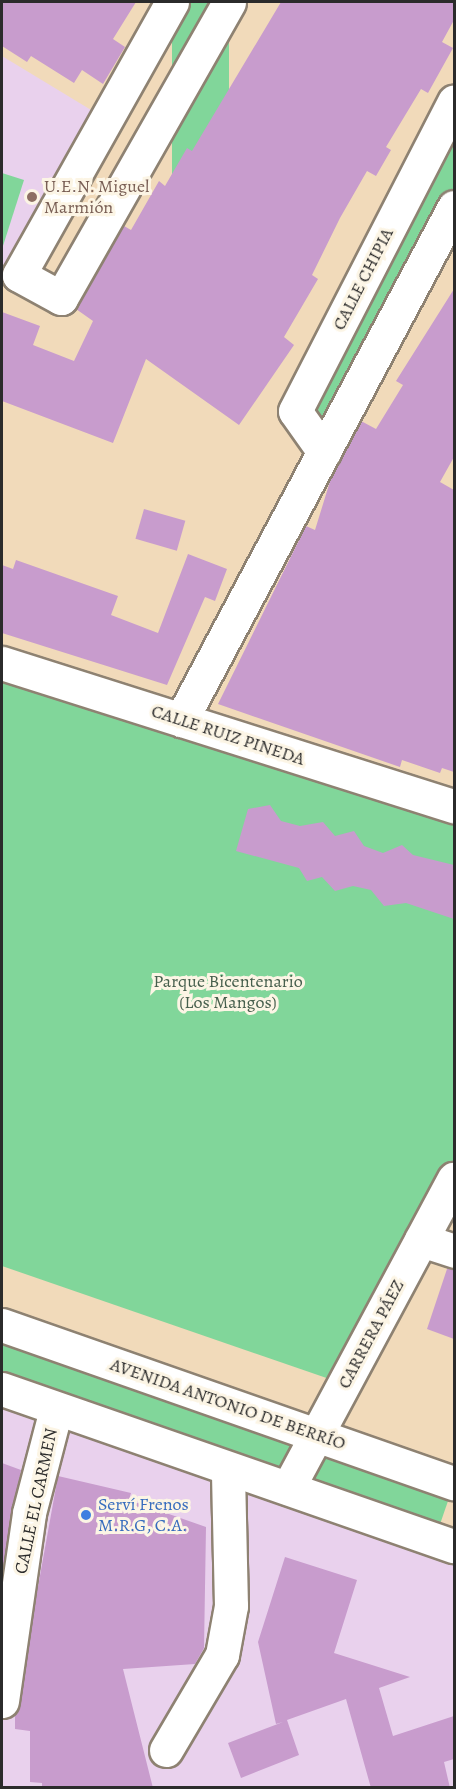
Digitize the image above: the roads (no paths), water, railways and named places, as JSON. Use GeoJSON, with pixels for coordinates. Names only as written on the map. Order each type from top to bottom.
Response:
{"type":"FeatureCollection","features":[{"type":"Feature","properties":{"kind":"street"},"geometry":{"type":"LineString","coordinates":[[172,2],[19,275],[61,298],[229,2]]}},
{"type":"Feature","properties":{"kind":"street","name":"CALLE CHIPIA"},"geometry":{"type":"LineString","coordinates":[[324,452],[295,411],[454,102]]}},
{"type":"Feature","properties":{"kind":"street"},"geometry":{"type":"LineString","coordinates":[[181,720],[454,207]]}},
{"type":"Feature","properties":{"kind":"street","name":"CALLE RUIZ PINEDA"},"geometry":{"type":"LineString","coordinates":[[2,663],[454,806]]}},
{"type":"Feature","properties":{"kind":"street","name":"CARRERA PÁEZ"},"geometry":{"type":"LineString","coordinates":[[288,1488],[454,1179]]}},
{"type":"Feature","properties":{"kind":"street"},"geometry":{"type":"LineString","coordinates":[[421,1240],[454,1251]]}},
{"type":"Feature","properties":{"kind":"street","name":"AVENIDA ANTONIO DE BERRÍO"},"geometry":{"type":"LineString","coordinates":[[2,1325],[454,1483]]}},
{"type":"Feature","properties":{"kind":"street"},"geometry":{"type":"LineString","coordinates":[[2,1389],[454,1546]]}},
{"type":"Feature","properties":{"kind":"street","name":"CALLE EL CARMEN"},"geometry":{"type":"LineString","coordinates":[[2,1701],[29,1513],[56,1409]]}},
{"type":"Feature","properties":{"kind":"street"},"geometry":{"type":"LineString","coordinates":[[166,1750],[222,1655],[231,1606],[228,1469]]}},
{"type":"Feature","properties":{"kind":"place","name":"U.E.N. Miguel Marmión"},"geometry":{"type":"Point","coordinates":[32,197]}},
{"type":"Feature","properties":{"kind":"place","name":"Serví Frenos M.R.G, C.A."},"geometry":{"type":"Point","coordinates":[86,1515]}},
{"type":"Feature","properties":{"kind":"park label","name":"Parque Bicentenario (Los Mangos)"},"geometry":{"type":"Point","coordinates":[228,992]}}]}
